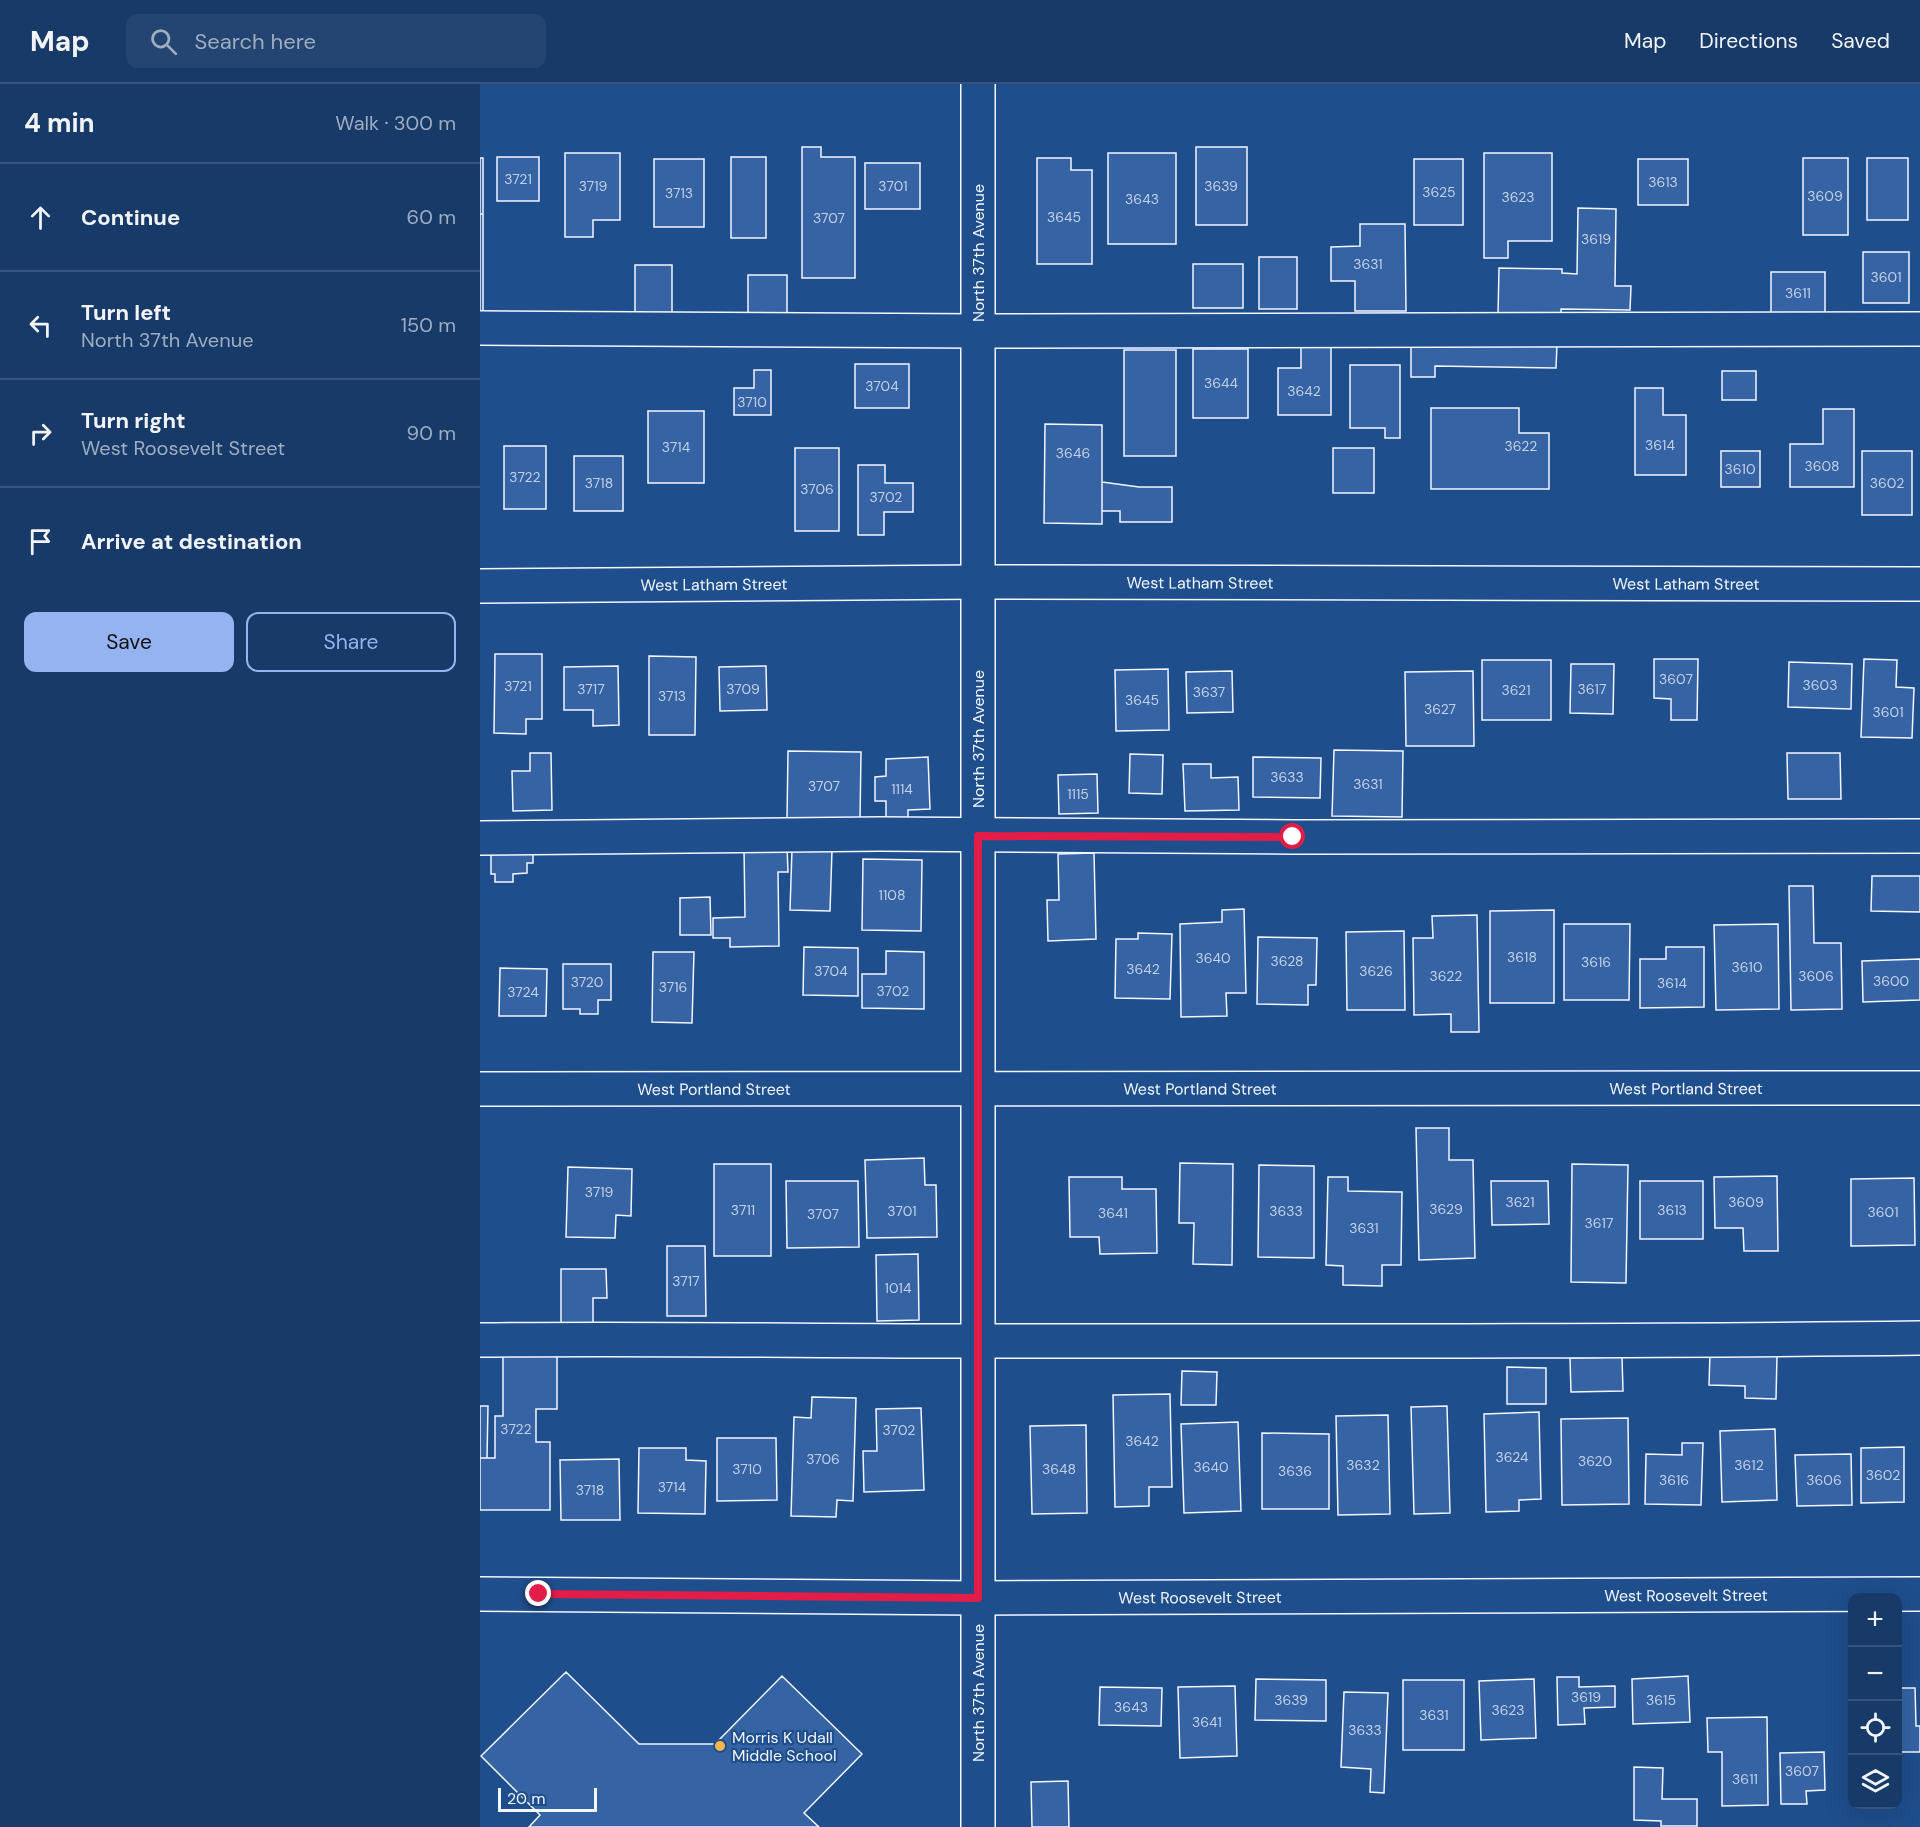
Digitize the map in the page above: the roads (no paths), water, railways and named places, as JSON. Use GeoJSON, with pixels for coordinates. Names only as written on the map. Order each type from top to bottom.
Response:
{"type":"FeatureCollection","features":[{"type":"Feature","properties":{"kind":"street","name":"North 37th Avenue"},"geometry":{"type":"LineString","coordinates":[[978,84],[978,1827]]}},
{"type":"Feature","properties":{"kind":"street"},"geometry":{"type":"LineString","coordinates":[[480,328],[978,331],[1920,329]]}},
{"type":"Feature","properties":{"kind":"street","name":"West Latham Street"},"geometry":{"type":"LineString","coordinates":[[480,586],[978,582],[1920,584]]}},
{"type":"Feature","properties":{"kind":"street"},"geometry":{"type":"LineString","coordinates":[[480,838],[1920,836]]}},
{"type":"Feature","properties":{"kind":"street","name":"West Portland Street"},"geometry":{"type":"LineString","coordinates":[[480,1089],[1920,1088]]}},
{"type":"Feature","properties":{"kind":"street"},"geometry":{"type":"LineString","coordinates":[[480,1340],[642,1338],[978,1341],[1702,1341],[1920,1338]]}},
{"type":"Feature","properties":{"kind":"street","name":"West Roosevelt Street"},"geometry":{"type":"LineString","coordinates":[[480,1594],[978,1598],[1920,1594]]}},
{"type":"Feature","properties":{"kind":"place","name":"Morris K Udall Middle School"},"geometry":{"type":"Point","coordinates":[720,1746]}}]}
